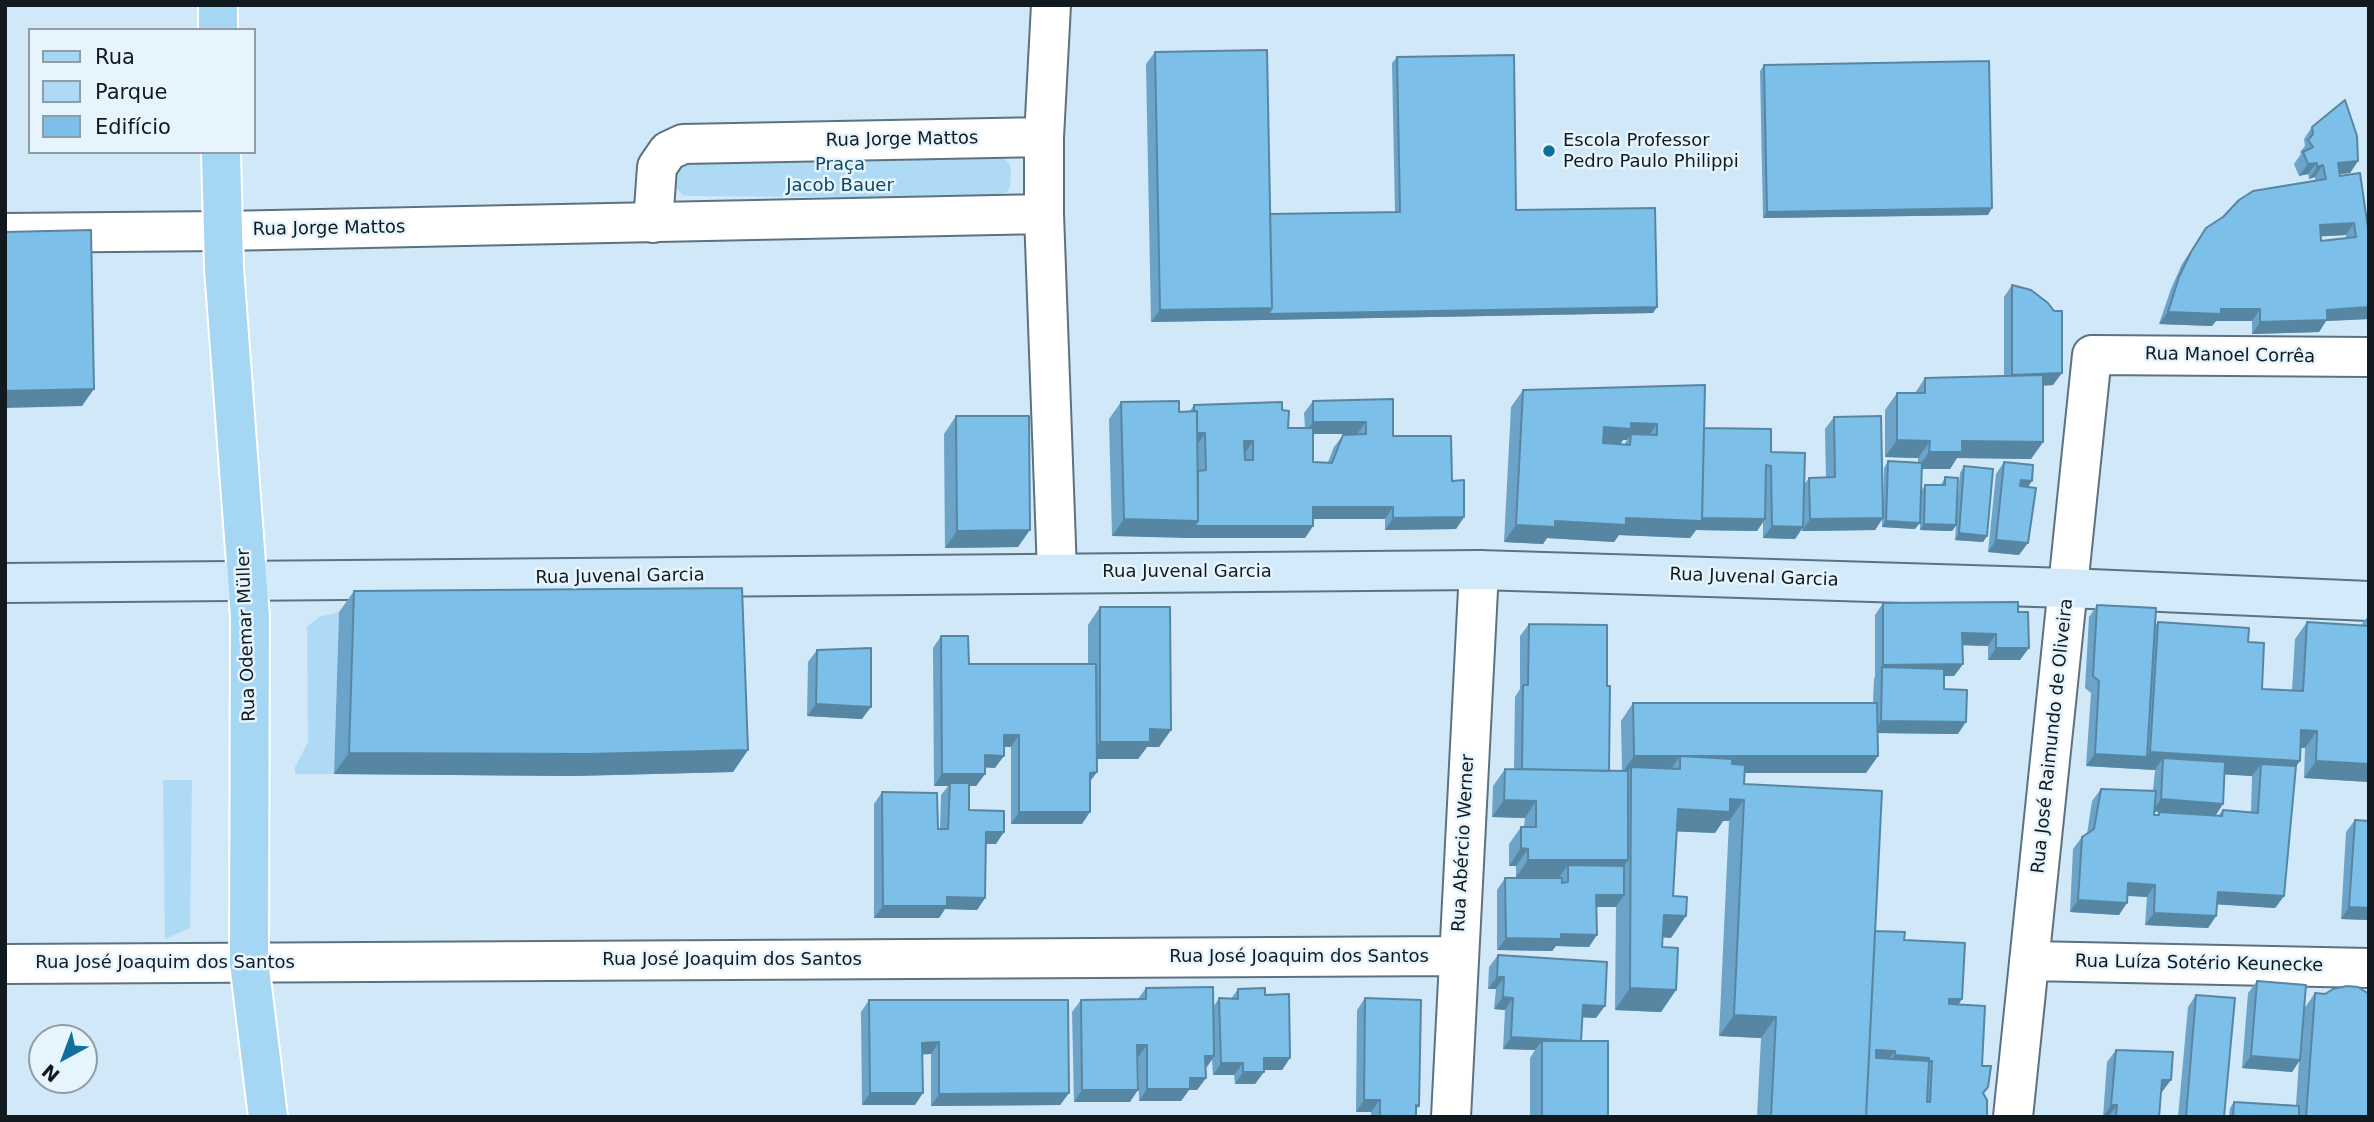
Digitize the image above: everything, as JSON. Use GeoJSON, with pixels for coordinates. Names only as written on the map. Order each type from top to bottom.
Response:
{"type":"FeatureCollection","features":[{"type":"Feature","properties":{"kind":"main road"},"geometry":{"type":"LineString","coordinates":[[218,5],[218,28]]}},
{"type":"Feature","properties":{"kind":"main road","name":"Rua Odemar Müller"},"geometry":{"type":"LineString","coordinates":[[221,154],[223,232],[250,617],[249,962],[268,1117]]}},
{"type":"Feature","properties":{"kind":"main road","name":"Rua Juvenal Garcia"},"geometry":{"type":"LineString","coordinates":[[5,583],[1479,570],[2068,588],[2369,601]]}},
{"type":"Feature","properties":{"kind":"street"},"geometry":{"type":"LineString","coordinates":[[1051,5],[1044,137],[1044,214],[1057,572]]}},
{"type":"Feature","properties":{"kind":"street","name":"Rua Jorge Mattos"},"geometry":{"type":"LineString","coordinates":[[653,223],[657,167],[668,151],[683,144],[1044,137]]}},
{"type":"Feature","properties":{"kind":"street","name":"Rua Jorge Mattos"},"geometry":{"type":"LineString","coordinates":[[5,233],[223,232],[1044,214]]}},
{"type":"Feature","properties":{"kind":"street","name":"Rua Manoel Corrêa"},"geometry":{"type":"LineString","coordinates":[[2092,355],[2369,357]]}},
{"type":"Feature","properties":{"kind":"street","name":"Rua José Raimundo de Oliveira"},"geometry":{"type":"LineString","coordinates":[[2013,1117],[2092,355]]}},
{"type":"Feature","properties":{"kind":"street","name":"Rua Abércio Werner"},"geometry":{"type":"LineString","coordinates":[[1451,1117],[1479,570]]}},
{"type":"Feature","properties":{"kind":"street","name":"Rua José Joaquim dos Santos"},"geometry":{"type":"LineString","coordinates":[[5,964],[1458,956]]}},
{"type":"Feature","properties":{"kind":"street","name":"Rua Luíza Sotério Keunecke"},"geometry":{"type":"LineString","coordinates":[[2029,961],[2369,968]]}},
{"type":"Feature","properties":{"kind":"green space","name":"Praça Jacob Bauer"},"geometry":{"type":"Polygon","coordinates":[[[1001,155],[1009,163],[1011,170],[1010,187],[1007,192],[995,198],[691,196],[683,195],[671,184],[675,160],[1001,155]]]}},
{"type":"Feature","properties":{"kind":"green space"},"geometry":{"type":"Polygon","coordinates":[[[339,612],[334,774],[295,774],[295,767],[308,742],[307,627],[319,617],[339,612]]]}},
{"type":"Feature","properties":{"kind":"green space"},"geometry":{"type":"Polygon","coordinates":[[[163,780],[192,780],[190,928],[165,939],[163,780]]]}},
{"type":"Feature","properties":{"kind":"building"},"geometry":{"type":"Polygon","coordinates":[[[1267,50],[1272,308],[1160,310],[1155,52],[1267,50]]]}},
{"type":"Feature","properties":{"kind":"building"},"geometry":{"type":"Polygon","coordinates":[[[1514,55],[1516,210],[1655,208],[1657,307],[1268,314],[1272,308],[1270,214],[1400,212],[1397,57],[1514,55]]]}},
{"type":"Feature","properties":{"kind":"building"},"geometry":{"type":"Polygon","coordinates":[[[1989,61],[1992,208],[1767,212],[1764,65],[1989,61]]]}},
{"type":"Feature","properties":{"kind":"building"},"geometry":{"type":"Polygon","coordinates":[[[2345,100],[2357,136],[2358,161],[2338,163],[2340,176],[2360,173],[2369,235],[2369,307],[2327,310],[2327,320],[2260,322],[2260,309],[2221,309],[2221,314],[2168,312],[2179,277],[2206,228],[2223,217],[2239,200],[2253,191],[2326,179],[2323,165],[2317,167],[2317,163],[2308,164],[2303,152],[2313,147],[2308,140],[2313,134],[2312,127],[2345,100]],[[2354,223],[2320,225],[2321,241],[2356,237],[2354,223]]]}},
{"type":"Feature","properties":{"kind":"building"},"geometry":{"type":"Polygon","coordinates":[[[91,230],[94,389],[5,391],[5,232],[91,230]]]}},
{"type":"Feature","properties":{"kind":"building"},"geometry":{"type":"Polygon","coordinates":[[[2012,285],[2031,290],[2054,311],[2062,311],[2062,373],[2012,375],[2012,285]]]}},
{"type":"Feature","properties":{"kind":"building"},"geometry":{"type":"Polygon","coordinates":[[[2043,375],[2043,442],[1962,441],[1962,452],[1929,452],[1930,441],[1897,440],[1897,393],[1925,393],[1925,378],[2043,375]]]}},
{"type":"Feature","properties":{"kind":"building"},"geometry":{"type":"Polygon","coordinates":[[[1705,385],[1702,521],[1626,518],[1626,525],[1555,521],[1555,527],[1516,525],[1523,390],[1705,385]],[[1631,423],[1631,429],[1604,427],[1603,443],[1630,445],[1631,434],[1657,435],[1657,424],[1631,423]]]}},
{"type":"Feature","properties":{"kind":"building"},"geometry":{"type":"Polygon","coordinates":[[[1393,399],[1393,436],[1451,436],[1452,481],[1464,480],[1464,517],[1393,518],[1393,507],[1313,507],[1313,526],[1194,526],[1198,521],[1198,471],[1206,470],[1205,433],[1197,433],[1197,411],[1194,411],[1194,405],[1282,402],[1282,410],[1289,411],[1288,428],[1313,428],[1313,462],[1332,463],[1343,435],[1366,434],[1366,422],[1313,422],[1313,401],[1393,399]],[[1244,441],[1245,460],[1253,460],[1253,441],[1244,441]]]}},
{"type":"Feature","properties":{"kind":"building"},"geometry":{"type":"Polygon","coordinates":[[[1179,401],[1179,412],[1197,411],[1198,521],[1124,519],[1121,402],[1179,401]]]}},
{"type":"Feature","properties":{"kind":"building"},"geometry":{"type":"Polygon","coordinates":[[[956,416],[1029,416],[1030,530],[957,531],[956,416]]]}},
{"type":"Feature","properties":{"kind":"building"},"geometry":{"type":"Polygon","coordinates":[[[1881,416],[1883,518],[1810,519],[1809,478],[1835,477],[1834,417],[1881,416]]]}},
{"type":"Feature","properties":{"kind":"building"},"geometry":{"type":"Polygon","coordinates":[[[1704,428],[1771,429],[1771,452],[1805,453],[1803,527],[1772,526],[1771,466],[1766,465],[1765,519],[1702,518],[1704,428]]]}},
{"type":"Feature","properties":{"kind":"building"},"geometry":{"type":"Polygon","coordinates":[[[1888,461],[1922,463],[1920,523],[1886,521],[1888,461]]]}},
{"type":"Feature","properties":{"kind":"building"},"geometry":{"type":"Polygon","coordinates":[[[2004,462],[2033,465],[2032,481],[2021,480],[2020,486],[2036,488],[2028,543],[1996,540],[2004,462]]]}},
{"type":"Feature","properties":{"kind":"building"},"geometry":{"type":"Polygon","coordinates":[[[1964,466],[1993,469],[1987,536],[1959,533],[1964,466]]]}},
{"type":"Feature","properties":{"kind":"building"},"geometry":{"type":"Polygon","coordinates":[[[1945,477],[1958,478],[1956,525],[1924,524],[1925,485],[1945,485],[1945,477]]]}},
{"type":"Feature","properties":{"kind":"building"},"geometry":{"type":"Polygon","coordinates":[[[742,588],[748,750],[587,754],[349,753],[354,591],[742,588]]]}},
{"type":"Feature","properties":{"kind":"building"},"geometry":{"type":"Polygon","coordinates":[[[2018,602],[2018,612],[2028,612],[2029,648],[1996,648],[1996,634],[1962,633],[1963,664],[1883,665],[1883,603],[2018,602]]]}},
{"type":"Feature","properties":{"kind":"building"},"geometry":{"type":"Polygon","coordinates":[[[2097,605],[2156,608],[2147,757],[2095,754],[2099,681],[2093,676],[2097,605]]]}},
{"type":"Feature","properties":{"kind":"building"},"geometry":{"type":"Polygon","coordinates":[[[1100,607],[1170,607],[1171,730],[1150,729],[1150,742],[1100,742],[1100,607]]]}},
{"type":"Feature","properties":{"kind":"building"},"geometry":{"type":"Polygon","coordinates":[[[2158,622],[2249,628],[2248,642],[2264,643],[2262,689],[2303,691],[2307,622],[2369,626],[2369,764],[2316,761],[2317,731],[2301,730],[2300,761],[2150,752],[2158,622]]]}},
{"type":"Feature","properties":{"kind":"building"},"geometry":{"type":"Polygon","coordinates":[[[1529,624],[1607,625],[1607,686],[1610,686],[1609,771],[1522,769],[1523,685],[1528,685],[1529,624]]]}},
{"type":"Feature","properties":{"kind":"building"},"geometry":{"type":"Polygon","coordinates":[[[941,636],[968,636],[969,664],[1096,664],[1097,772],[1090,773],[1090,812],[1019,812],[1019,735],[1004,735],[1004,756],[985,755],[985,774],[942,774],[941,636]]]}},
{"type":"Feature","properties":{"kind":"building"},"geometry":{"type":"Polygon","coordinates":[[[871,648],[871,707],[816,704],[817,650],[871,648]]]}},
{"type":"Feature","properties":{"kind":"building"},"geometry":{"type":"Polygon","coordinates":[[[1882,667],[1944,669],[1944,689],[1967,690],[1966,722],[1881,721],[1882,667]]]}},
{"type":"Feature","properties":{"kind":"building"},"geometry":{"type":"Polygon","coordinates":[[[1633,703],[1877,703],[1878,756],[1634,756],[1633,703]]]}},
{"type":"Feature","properties":{"kind":"building"},"geometry":{"type":"Polygon","coordinates":[[[1680,756],[1732,759],[1732,764],[1745,765],[1744,784],[1882,791],[1866,1117],[1771,1117],[1776,1017],[1734,1015],[1744,800],[1730,799],[1730,812],[1678,809],[1673,896],[1687,897],[1686,916],[1664,915],[1662,947],[1678,948],[1676,990],[1630,988],[1631,767],[1680,769],[1680,756]]]}},
{"type":"Feature","properties":{"kind":"building"},"geometry":{"type":"Polygon","coordinates":[[[2163,758],[2225,762],[2223,804],[2161,799],[2163,758]]]}},
{"type":"Feature","properties":{"kind":"building"},"geometry":{"type":"Polygon","coordinates":[[[2261,764],[2296,766],[2284,896],[2218,892],[2216,916],[2154,913],[2155,885],[2128,883],[2127,903],[2078,900],[2082,837],[2094,829],[2101,789],[2156,791],[2154,815],[2159,815],[2159,812],[2222,816],[2223,810],[2258,813],[2261,764]]]}},
{"type":"Feature","properties":{"kind":"building"},"geometry":{"type":"Polygon","coordinates":[[[1505,769],[1628,771],[1628,860],[1528,860],[1528,849],[1521,848],[1521,827],[1536,827],[1536,801],[1504,800],[1505,769]]]}},
{"type":"Feature","properties":{"kind":"building"},"geometry":{"type":"Polygon","coordinates":[[[950,783],[969,783],[969,810],[1004,811],[1004,832],[986,832],[985,898],[947,897],[947,906],[883,906],[882,792],[937,793],[938,829],[948,829],[950,783]]]}},
{"type":"Feature","properties":{"kind":"building"},"geometry":{"type":"Polygon","coordinates":[[[2355,820],[2369,821],[2369,908],[2349,907],[2355,820]]]}},
{"type":"Feature","properties":{"kind":"building"},"geometry":{"type":"Polygon","coordinates":[[[1568,865],[1624,866],[1624,895],[1596,895],[1597,935],[1561,934],[1561,939],[1506,938],[1505,878],[1562,878],[1562,883],[1568,882],[1568,865]]]}},
{"type":"Feature","properties":{"kind":"building"},"geometry":{"type":"Polygon","coordinates":[[[1875,931],[1905,932],[1904,940],[1965,943],[1962,999],[1949,999],[1949,1004],[1985,1006],[1982,1066],[1991,1066],[1988,1087],[1983,1093],[1987,1100],[1987,1117],[1866,1117],[1875,931]],[[1876,1050],[1876,1058],[1929,1061],[1929,1058],[1895,1055],[1895,1051],[1876,1050]],[[1929,1061],[1927,1102],[1930,1102],[1932,1061],[1929,1061]]]}},
{"type":"Feature","properties":{"kind":"building"},"geometry":{"type":"Polygon","coordinates":[[[1498,955],[1607,962],[1605,1006],[1583,1005],[1581,1041],[1511,1037],[1513,998],[1503,997],[1504,977],[1497,977],[1498,955]]]}},
{"type":"Feature","properties":{"kind":"building"},"geometry":{"type":"Polygon","coordinates":[[[2257,981],[2306,985],[2300,1060],[2251,1056],[2257,981]]]}},
{"type":"Feature","properties":{"kind":"building"},"geometry":{"type":"Polygon","coordinates":[[[2347,986],[2358,987],[2369,994],[2369,1117],[2306,1117],[2315,993],[2325,994],[2347,986]]]}},
{"type":"Feature","properties":{"kind":"building"},"geometry":{"type":"Polygon","coordinates":[[[1213,987],[1214,1056],[1205,1056],[1206,1078],[1190,1078],[1190,1089],[1147,1089],[1147,1045],[1137,1045],[1138,1090],[1082,1090],[1081,1000],[1146,999],[1146,988],[1213,987]]]}},
{"type":"Feature","properties":{"kind":"building"},"geometry":{"type":"Polygon","coordinates":[[[1265,988],[1265,995],[1289,994],[1290,1058],[1264,1058],[1264,1072],[1243,1072],[1243,1063],[1221,1063],[1219,998],[1238,999],[1238,989],[1265,988]]]}},
{"type":"Feature","properties":{"kind":"building"},"geometry":{"type":"Polygon","coordinates":[[[2196,995],[2235,998],[2224,1117],[2186,1117],[2196,995]]]}},
{"type":"Feature","properties":{"kind":"building"},"geometry":{"type":"Polygon","coordinates":[[[1365,998],[1421,1000],[1419,1106],[1416,1105],[1416,1117],[1380,1117],[1380,1100],[1364,1100],[1365,998]]]}},
{"type":"Feature","properties":{"kind":"building"},"geometry":{"type":"Polygon","coordinates":[[[869,1000],[1068,1000],[1069,1093],[939,1094],[939,1042],[922,1043],[923,1093],[870,1093],[869,1000]]]}},
{"type":"Feature","properties":{"kind":"building"},"geometry":{"type":"Polygon","coordinates":[[[1542,1041],[1608,1041],[1608,1117],[1542,1117],[1542,1041]]]}},
{"type":"Feature","properties":{"kind":"building"},"geometry":{"type":"Polygon","coordinates":[[[2116,1050],[2173,1052],[2171,1080],[2162,1080],[2159,1117],[2116,1117],[2117,1105],[2111,1105],[2116,1050]]]}},
{"type":"Feature","properties":{"kind":"building"},"geometry":{"type":"Polygon","coordinates":[[[2234,1102],[2299,1106],[2299,1117],[2233,1117],[2234,1102]]]}},
{"type":"Feature","properties":{"kind":"place","name":"Escola Professor Pedro Paulo Philippi"},"geometry":{"type":"Point","coordinates":[1549,151]}}]}
